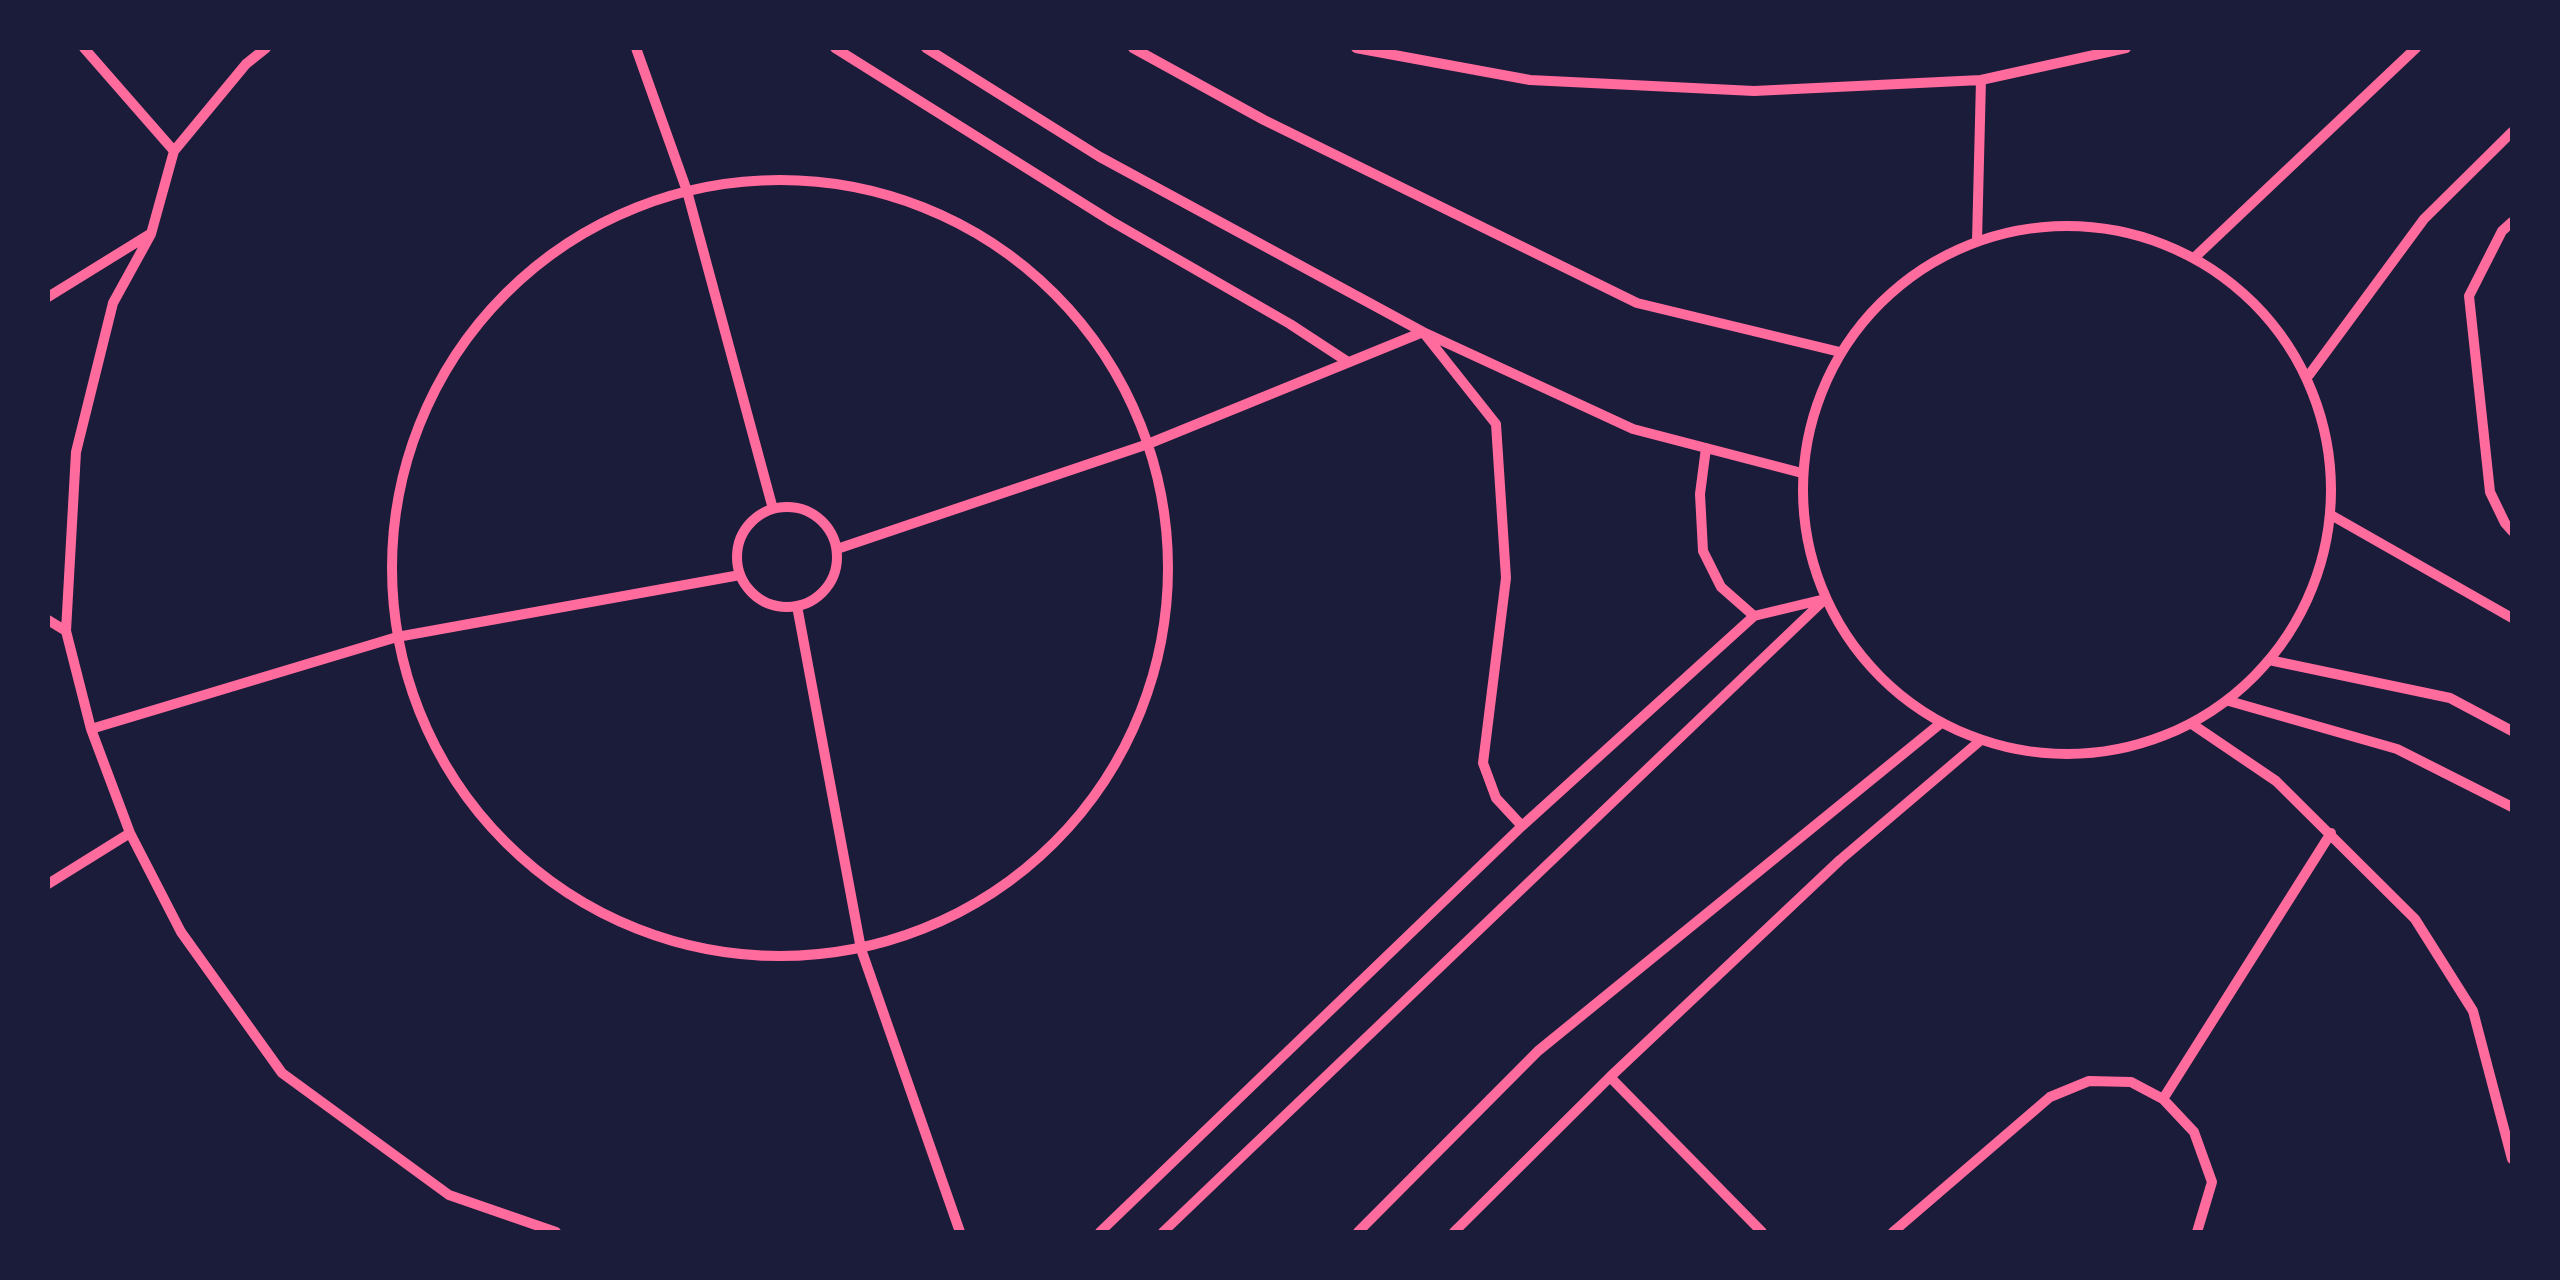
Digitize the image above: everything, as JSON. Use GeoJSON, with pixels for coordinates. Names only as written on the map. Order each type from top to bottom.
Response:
{"type":"FeatureCollection","features":[{"type":"Feature","properties":{"kind":"street"},"geometry":{"type":"LineString","coordinates":[[84,48],[174,150]]}},
{"type":"Feature","properties":{"kind":"street"},"geometry":{"type":"LineString","coordinates":[[266,48],[246,64],[174,150],[151,234],[113,303],[76,452],[66,631],[91,729],[130,833],[181,932],[282,1073],[449,1196],[556,1232]]}},
{"type":"Feature","properties":{"kind":"street"},"geometry":{"type":"LineString","coordinates":[[636,48],[687,191],[773,509]]}},
{"type":"Feature","properties":{"kind":"street"},"geometry":{"type":"LineString","coordinates":[[835,48],[1111,221],[1290,324],[1348,362]]}},
{"type":"Feature","properties":{"kind":"street"},"geometry":{"type":"LineString","coordinates":[[926,48],[1100,157],[1422,332],[1633,429],[1802,473]]}},
{"type":"Feature","properties":{"kind":"street"},"geometry":{"type":"LineString","coordinates":[[1133,48],[1264,120],[1637,303],[1840,352]]}},
{"type":"Feature","properties":{"kind":"street"},"geometry":{"type":"LineString","coordinates":[[1356,48],[1530,80],[1754,90],[1981,80],[2126,48]]}},
{"type":"Feature","properties":{"kind":"street"},"geometry":{"type":"LineString","coordinates":[[2194,258],[2416,48]]}},
{"type":"Feature","properties":{"kind":"street"},"geometry":{"type":"LineString","coordinates":[[1977,241],[1981,80]]}},
{"type":"Feature","properties":{"kind":"street"},"geometry":{"type":"LineString","coordinates":[[2309,375],[2424,218],[2512,132]]}},
{"type":"Feature","properties":{"kind":"street"},"geometry":{"type":"LineString","coordinates":[[766,180],[830,184],[877,192],[966,228],[1044,284],[1078,319],[1106,357],[1130,400],[1162,492],[1168,542],[1167,610],[1162,643],[1150,692],[1106,783],[1075,823],[1000,890],[910,935],[860,949],[810,956],[706,949],[656,936],[608,916],[563,890],[522,858],[486,822],[455,780],[422,719],[397,637],[391,584],[395,513],[417,428],[439,379],[468,335],[503,294],[543,259],[588,230],[636,207],[687,191],[766,180]]}},
{"type":"Feature","properties":{"kind":"street"},"geometry":{"type":"LineString","coordinates":[[2512,222],[2502,231],[2469,296],[2490,492],[2512,530]]}},
{"type":"Feature","properties":{"kind":"street"},"geometry":{"type":"LineString","coordinates":[[2065,225],[2153,240],[2194,258],[2232,284],[2263,313],[2309,375],[2329,456],[2331,515],[2324,558],[2309,599],[2288,637],[2228,701],[2192,724],[2138,744],[2065,755],[2022,751],[1941,723],[1905,699],[1846,636],[1825,599],[1808,544],[1802,473],[1808,431],[1821,390],[1840,352],[1867,315],[1899,284],[1936,260],[1977,241],[2020,230],[2065,225]]}},
{"type":"Feature","properties":{"kind":"street"},"geometry":{"type":"LineString","coordinates":[[48,297],[151,234]]}},
{"type":"Feature","properties":{"kind":"street"},"geometry":{"type":"LineString","coordinates":[[837,549],[1148,444],[1422,332]]}},
{"type":"Feature","properties":{"kind":"street"},"geometry":{"type":"LineString","coordinates":[[1422,332],[1496,424],[1506,578],[1483,763],[1496,798],[1522,826]]}},
{"type":"Feature","properties":{"kind":"street"},"geometry":{"type":"LineString","coordinates":[[1706,448],[1700,494],[1703,550],[1721,587],[1754,616]]}},
{"type":"Feature","properties":{"kind":"street"},"geometry":{"type":"LineString","coordinates":[[788,507],[817,517],[830,532],[837,549],[836,568],[828,586],[815,598],[797,606],[764,601],[740,575],[739,541],[747,527],[773,509],[788,507]]}},
{"type":"Feature","properties":{"kind":"street"},"geometry":{"type":"LineString","coordinates":[[2331,515],[2512,618]]}},
{"type":"Feature","properties":{"kind":"street"},"geometry":{"type":"LineString","coordinates":[[91,729],[397,637],[740,575]]}},
{"type":"Feature","properties":{"kind":"street"},"geometry":{"type":"LineString","coordinates":[[1100,1232],[1522,826],[1754,616],[1825,599]]}},
{"type":"Feature","properties":{"kind":"street"},"geometry":{"type":"LineString","coordinates":[[1163,1232],[1825,599]]}},
{"type":"Feature","properties":{"kind":"street"},"geometry":{"type":"LineString","coordinates":[[797,606],[860,949],[960,1232]]}},
{"type":"Feature","properties":{"kind":"street"},"geometry":{"type":"LineString","coordinates":[[48,620],[66,631]]}},
{"type":"Feature","properties":{"kind":"street"},"geometry":{"type":"LineString","coordinates":[[2269,660],[2450,698],[2512,731]]}},
{"type":"Feature","properties":{"kind":"street"},"geometry":{"type":"LineString","coordinates":[[2228,701],[2398,749],[2512,807]]}},
{"type":"Feature","properties":{"kind":"street"},"geometry":{"type":"LineString","coordinates":[[1358,1232],[1538,1051],[1941,723]]}},
{"type":"Feature","properties":{"kind":"street"},"geometry":{"type":"LineString","coordinates":[[2192,724],[2276,781],[2415,919],[2473,1011],[2512,1159]]}},
{"type":"Feature","properties":{"kind":"street"},"geometry":{"type":"LineString","coordinates":[[1454,1232],[1610,1077],[1840,860],[1981,740]]}},
{"type":"Feature","properties":{"kind":"street"},"geometry":{"type":"LineString","coordinates":[[48,884],[130,833]]}},
{"type":"Feature","properties":{"kind":"street"},"geometry":{"type":"LineString","coordinates":[[2162,1099],[2331,833]]}},
{"type":"Feature","properties":{"kind":"street"},"geometry":{"type":"LineString","coordinates":[[1610,1077],[1762,1232]]}},
{"type":"Feature","properties":{"kind":"street"},"geometry":{"type":"LineString","coordinates":[[1893,1232],[2050,1097],[2089,1081],[2131,1082],[2162,1099],[2194,1132],[2212,1182],[2198,1232]]}}]}
